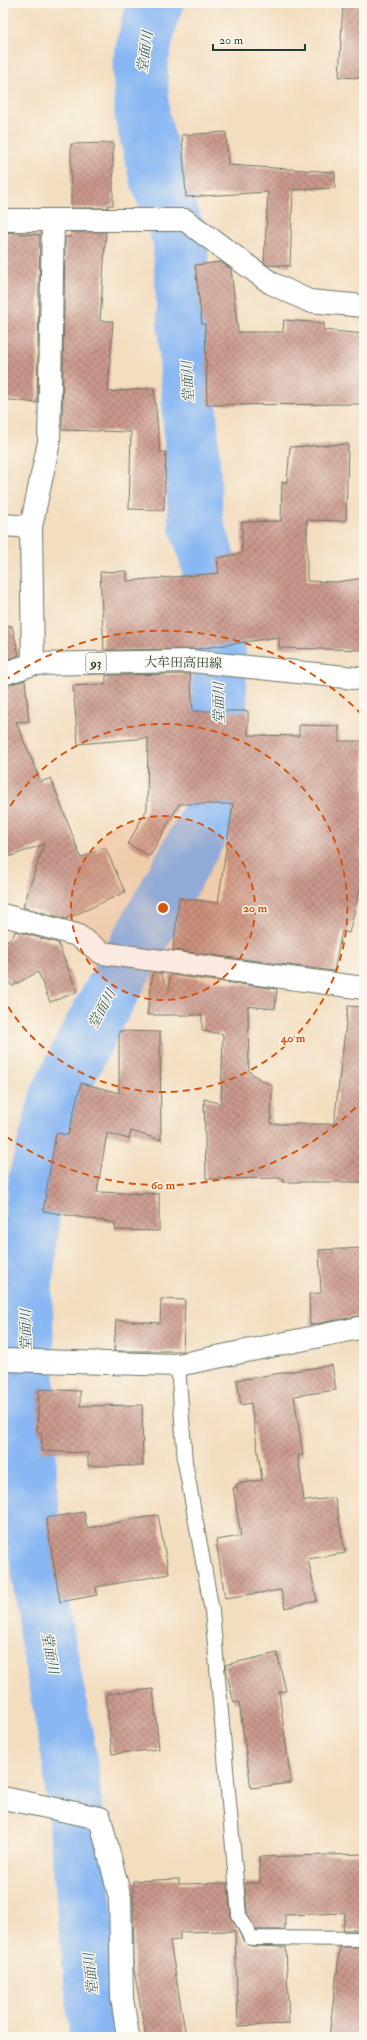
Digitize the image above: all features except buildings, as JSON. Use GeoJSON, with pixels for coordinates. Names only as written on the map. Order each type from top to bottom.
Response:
{"type":"FeatureCollection","features":[{"type":"Feature","properties":{"kind":"street"},"geometry":{"type":"LineString","coordinates":[[3,220],[185,220],[271,283],[309,301],[364,306]]}},
{"type":"Feature","properties":{"kind":"street"},"geometry":{"type":"LineString","coordinates":[[33,664],[31,527],[49,442],[53,220]]}},
{"type":"Feature","properties":{"kind":"street"},"geometry":{"type":"LineString","coordinates":[[3,525],[31,527]]}},
{"type":"Feature","properties":{"kind":"street","name":"大牟田高田線"},"geometry":{"type":"LineString","coordinates":[[3,674],[33,664],[191,661],[245,665],[364,679]]}},
{"type":"Feature","properties":{"kind":"street"},"geometry":{"type":"LineString","coordinates":[[3,915],[77,935],[102,953],[364,988]]}},
{"type":"Feature","properties":{"kind":"street"},"geometry":{"type":"LineString","coordinates":[[3,1360],[178,1365],[364,1327]]}},
{"type":"Feature","properties":{"kind":"street"},"geometry":{"type":"LineString","coordinates":[[3,1798],[100,1818],[120,1898],[122,1998],[128,2037]]}},
{"type":"Feature","properties":{"kind":"lane"},"geometry":{"type":"LineString","coordinates":[[178,1365],[185,1462],[212,1611],[239,1915],[251,1938],[364,1939]]}},
{"type":"Feature","properties":{"kind":"waterway","name":"堂面川"},"geometry":{"type":"LineString","coordinates":[[97,2037],[70,1760],[47,1637],[30,1501],[25,1288],[36,1178],[58,1096],[94,1023],[215,805],[220,780],[221,743],[218,636],[209,568],[204,546],[196,524],[180,238],[157,177],[142,115],[140,63],[152,11],[156,3]]}}]}
